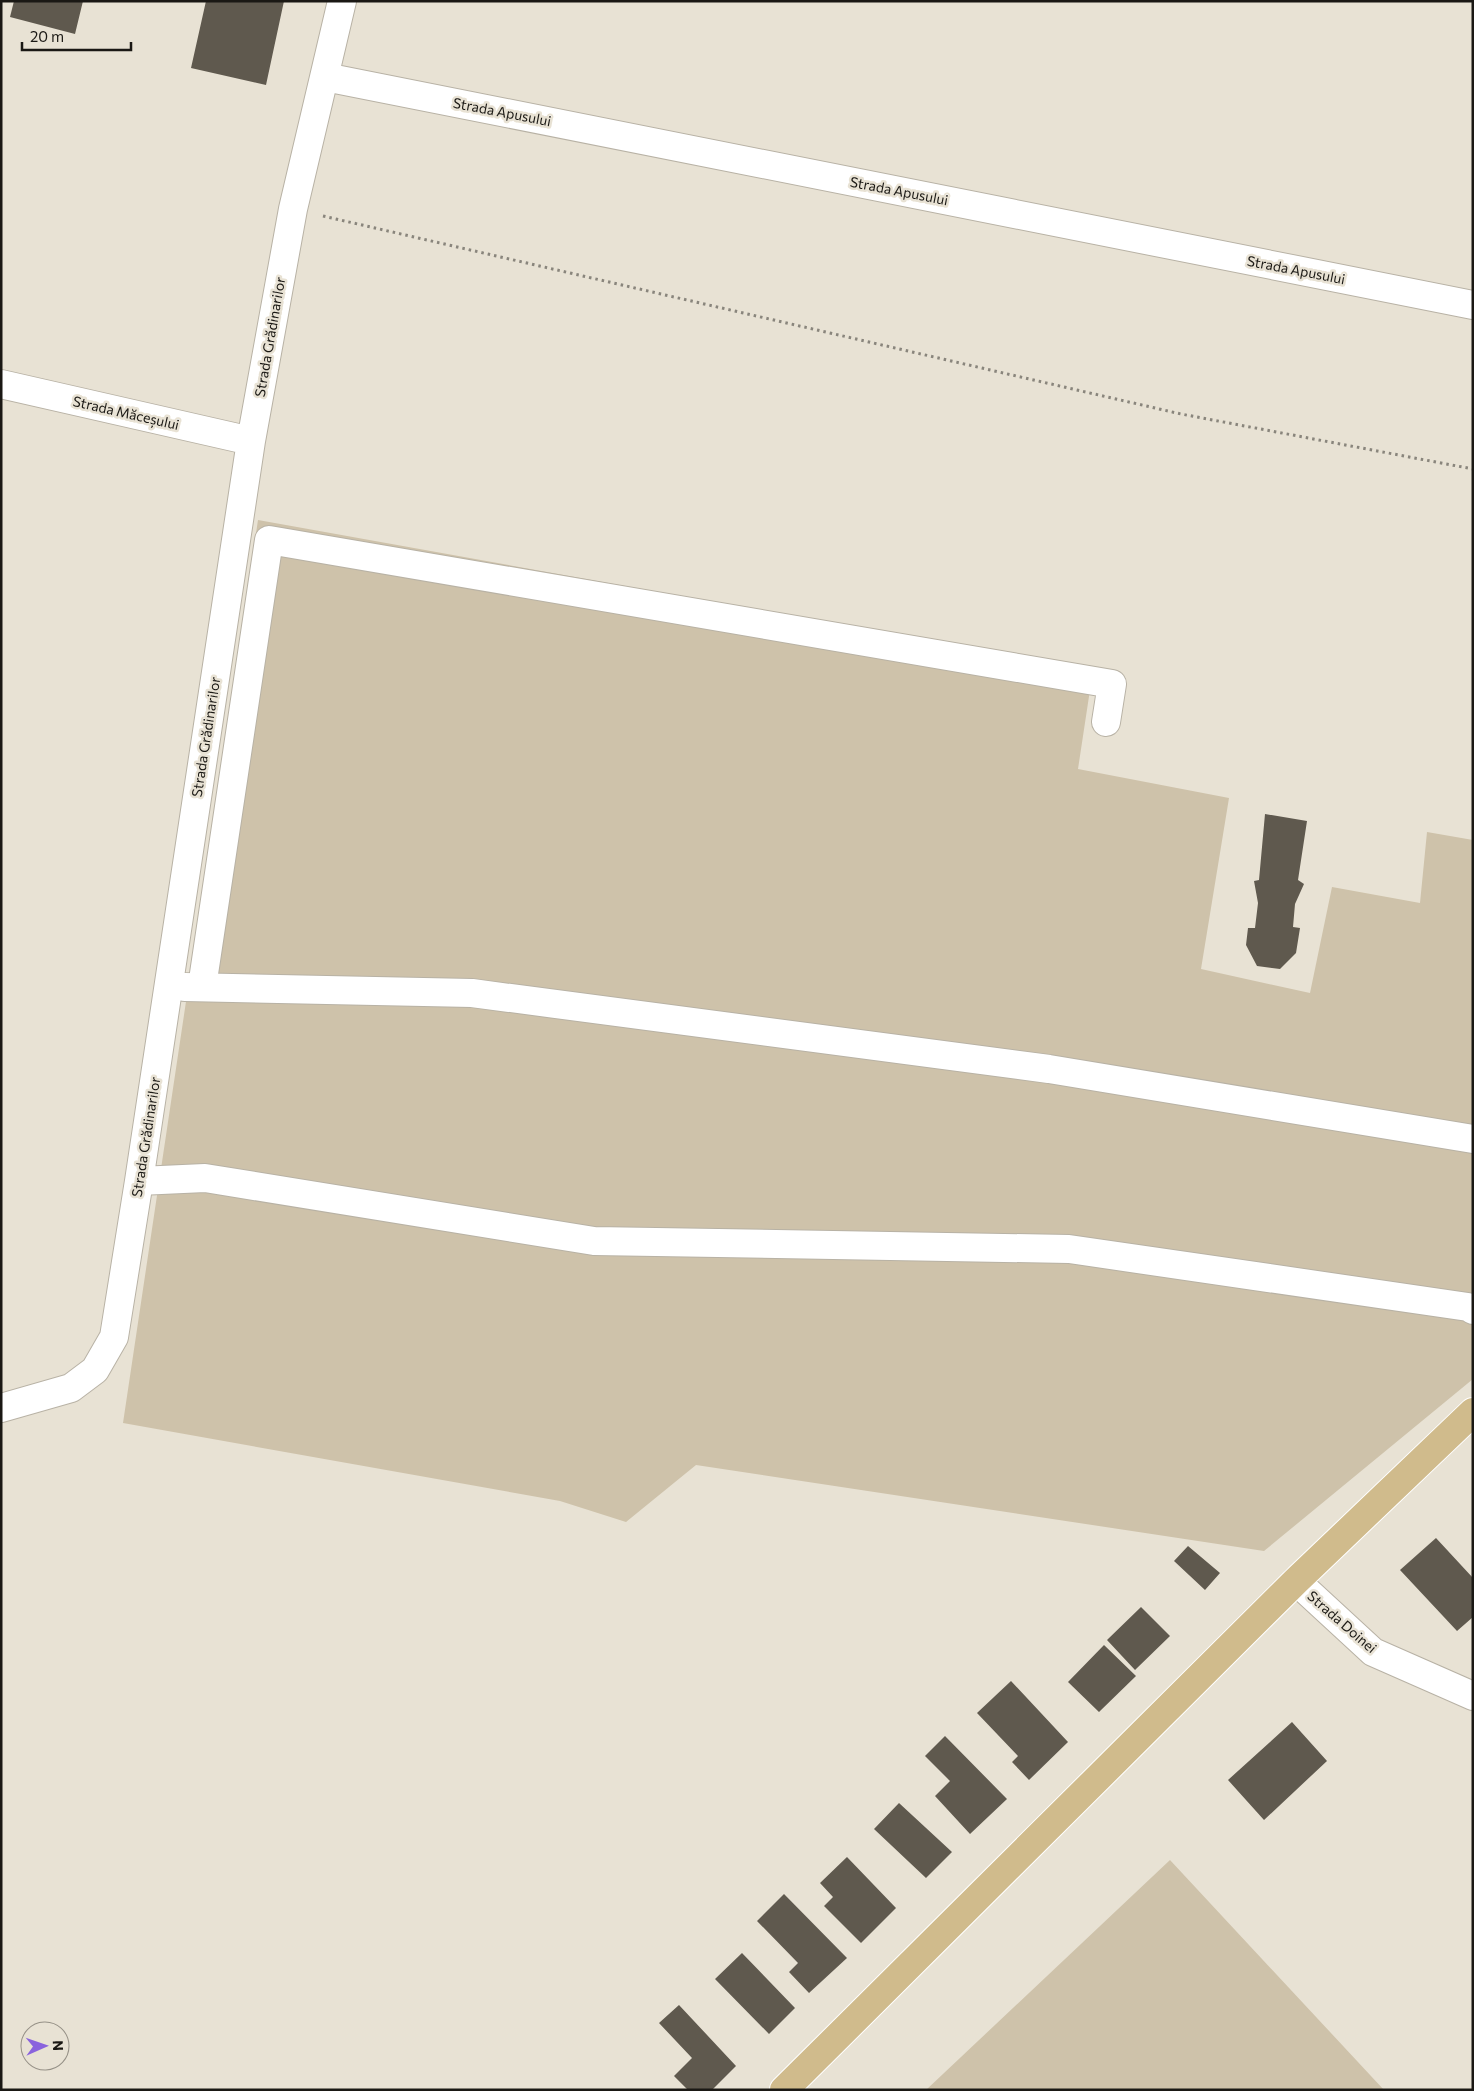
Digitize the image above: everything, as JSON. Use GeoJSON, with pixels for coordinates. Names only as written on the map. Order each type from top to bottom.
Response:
{"type":"FeatureCollection","features":[{"type":"Feature","properties":{"kind":"main road"},"geometry":{"type":"LineString","coordinates":[[784,2090],[1296,1581],[1473,1412]]}},
{"type":"Feature","properties":{"kind":"street","name":"Strada Grădinarilor"},"geometry":{"type":"LineString","coordinates":[[1,1408],[71,1388],[95,1370],[114,1337],[140,1181],[251,441],[293,209],[342,1]]}},
{"type":"Feature","properties":{"kind":"street","name":"Strada Apusului"},"geometry":{"type":"LineString","coordinates":[[325,77],[1473,305]]}},
{"type":"Feature","properties":{"kind":"street","name":"Strada Măceșului"},"geometry":{"type":"LineString","coordinates":[[1,384],[251,441]]}},
{"type":"Feature","properties":{"kind":"street"},"geometry":{"type":"LineString","coordinates":[[202,987],[269,540],[1112,684],[1106,722]]}},
{"type":"Feature","properties":{"kind":"street"},"geometry":{"type":"LineString","coordinates":[[168,988],[202,987],[472,993],[1049,1068],[1473,1139]]}},
{"type":"Feature","properties":{"kind":"street"},"geometry":{"type":"LineString","coordinates":[[140,1181],[205,1178],[594,1241],[1069,1249],[1468,1307],[1473,1310]]}},
{"type":"Feature","properties":{"kind":"street","name":"Strada Doinei"},"geometry":{"type":"LineString","coordinates":[[1296,1581],[1372,1652],[1473,1696]]}},
{"type":"Feature","properties":{"kind":"path"},"geometry":{"type":"LineString","coordinates":[[293,209],[1181,414],[1473,468]]}},
{"type":"Feature","properties":{"kind":"shaded area"},"geometry":{"type":"Polygon","coordinates":[[[258,520],[1093,670],[1078,769],[1229,798],[1201,969],[1310,993],[1332,887],[1420,903],[1427,832],[1473,840],[1473,1379],[1264,1551],[696,1465],[626,1522],[560,1501],[123,1423],[258,520]]]}},
{"type":"Feature","properties":{"kind":"shaded area"},"geometry":{"type":"Polygon","coordinates":[[[1170,1860],[1384,2090],[926,2090],[1170,1860]]]}},
{"type":"Feature","properties":{"kind":"building"},"geometry":{"type":"Polygon","coordinates":[[[14,1],[83,1],[75,34],[10,17],[14,1]]]}},
{"type":"Feature","properties":{"kind":"building"},"geometry":{"type":"Polygon","coordinates":[[[206,1],[284,1],[266,85],[191,68],[206,1]]]}},
{"type":"Feature","properties":{"kind":"building"},"geometry":{"type":"Polygon","coordinates":[[[1265,814],[1307,821],[1298,880],[1304,884],[1295,904],[1293,927],[1300,928],[1296,953],[1280,969],[1257,966],[1246,945],[1248,928],[1255,928],[1258,903],[1254,881],[1259,880],[1265,814]]]}},
{"type":"Feature","properties":{"kind":"building"},"geometry":{"type":"Polygon","coordinates":[[[1436,1538],[1473,1578],[1473,1617],[1457,1631],[1400,1570],[1436,1538]]]}},
{"type":"Feature","properties":{"kind":"building"},"geometry":{"type":"Polygon","coordinates":[[[1188,1546],[1220,1573],[1205,1590],[1174,1561],[1188,1546]]]}},
{"type":"Feature","properties":{"kind":"building"},"geometry":{"type":"Polygon","coordinates":[[[1141,1607],[1170,1636],[1135,1670],[1107,1640],[1141,1607]]]}},
{"type":"Feature","properties":{"kind":"building"},"geometry":{"type":"Polygon","coordinates":[[[1104,1645],[1136,1676],[1099,1712],[1068,1682],[1104,1645]]]}},
{"type":"Feature","properties":{"kind":"building"},"geometry":{"type":"Polygon","coordinates":[[[1011,1681],[1068,1742],[1029,1780],[1012,1762],[1018,1756],[977,1713],[1011,1681]]]}},
{"type":"Feature","properties":{"kind":"building"},"geometry":{"type":"Polygon","coordinates":[[[1292,1722],[1327,1761],[1264,1820],[1228,1780],[1292,1722]]]}},
{"type":"Feature","properties":{"kind":"building"},"geometry":{"type":"Polygon","coordinates":[[[945,1736],[1007,1799],[970,1834],[935,1796],[950,1781],[925,1756],[945,1736]]]}},
{"type":"Feature","properties":{"kind":"building"},"geometry":{"type":"Polygon","coordinates":[[[899,1803],[952,1852],[926,1878],[874,1829],[899,1803]]]}},
{"type":"Feature","properties":{"kind":"building"},"geometry":{"type":"Polygon","coordinates":[[[847,1857],[896,1908],[861,1943],[824,1906],[833,1897],[820,1883],[847,1857]]]}},
{"type":"Feature","properties":{"kind":"building"},"geometry":{"type":"Polygon","coordinates":[[[784,1894],[847,1958],[809,1993],[789,1972],[798,1963],[757,1921],[784,1894]]]}},
{"type":"Feature","properties":{"kind":"building"},"geometry":{"type":"Polygon","coordinates":[[[742,1953],[795,2008],[769,2034],[715,1979],[742,1953]]]}},
{"type":"Feature","properties":{"kind":"building"},"geometry":{"type":"Polygon","coordinates":[[[679,2005],[736,2066],[712,2090],[688,2090],[674,2076],[692,2058],[659,2023],[679,2005]]]}}]}
